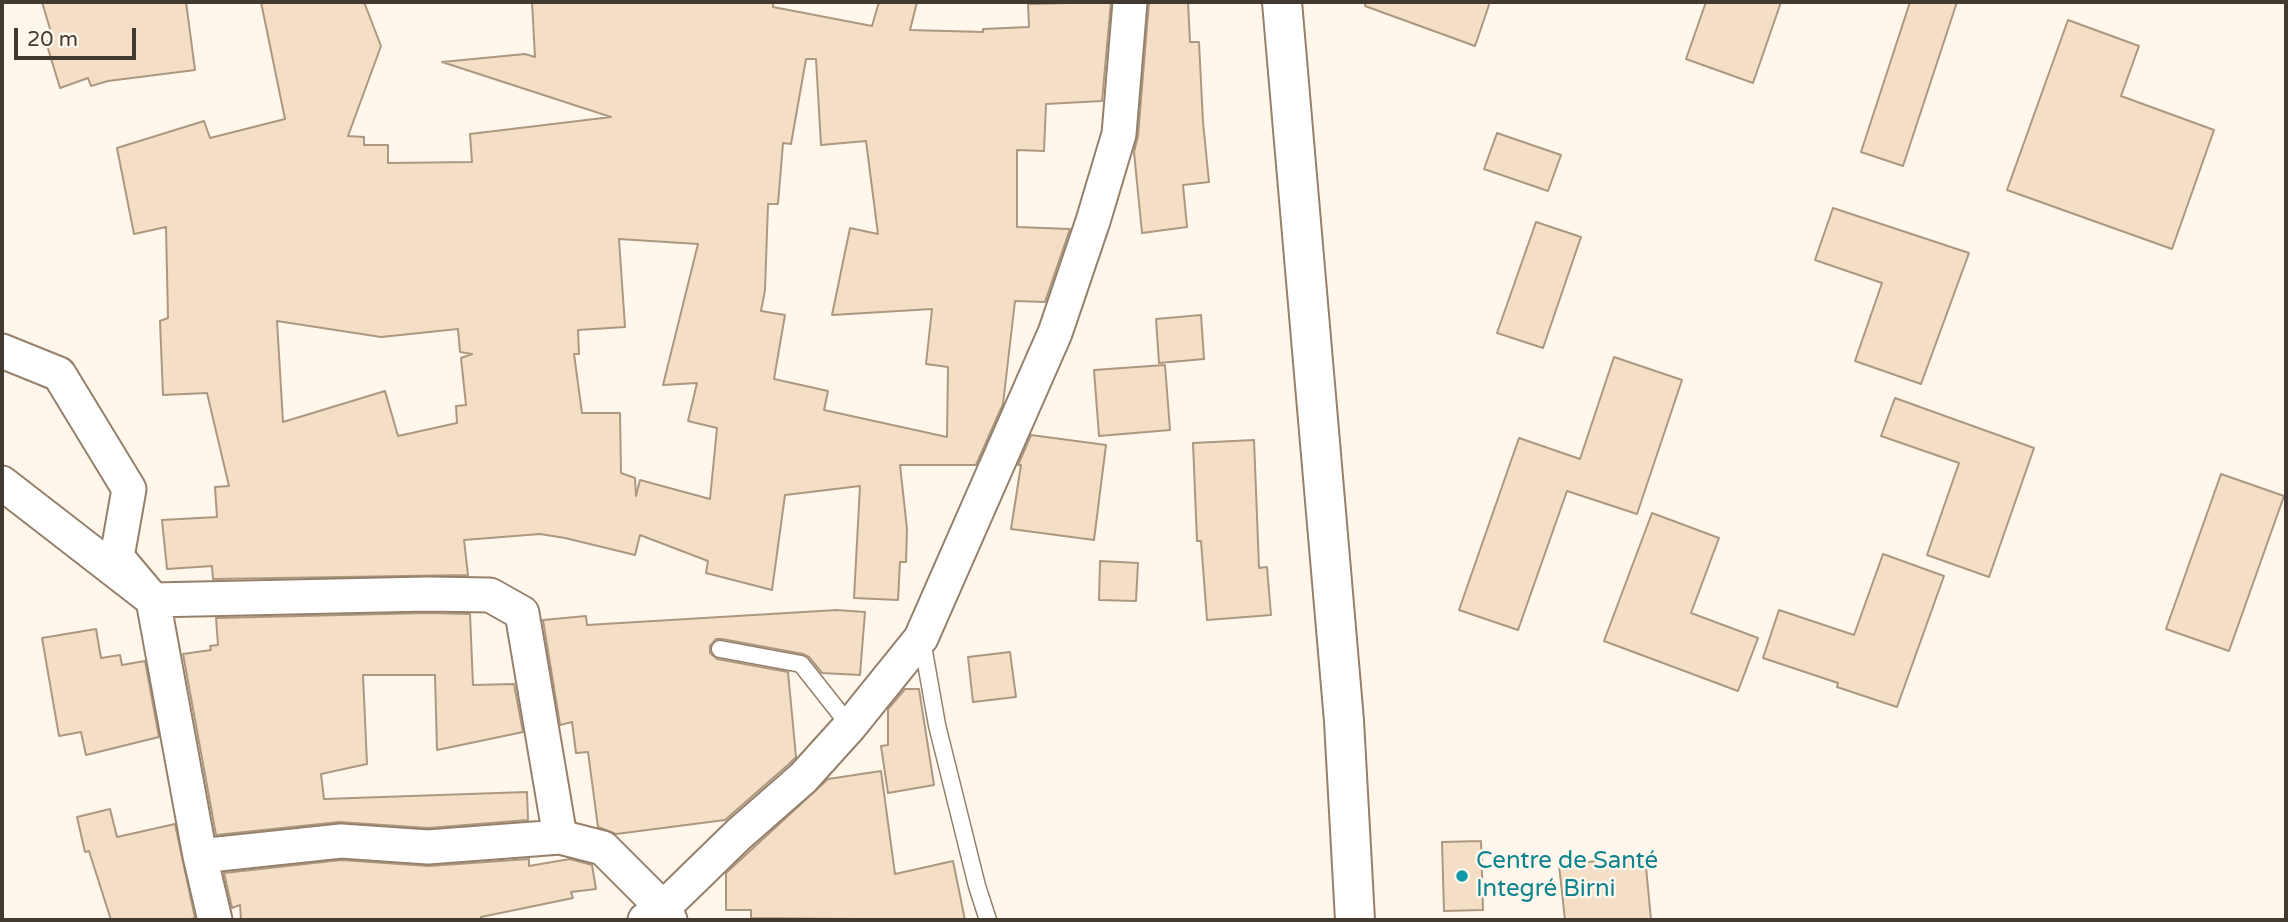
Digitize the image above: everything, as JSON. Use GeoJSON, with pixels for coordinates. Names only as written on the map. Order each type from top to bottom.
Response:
{"type":"FeatureCollection","features":[{"type":"Feature","properties":{"kind":"street"},"geometry":{"type":"LineString","coordinates":[[200,856],[341,841],[428,847],[560,837],[603,848],[660,916],[739,834],[803,778],[850,726],[921,638],[1055,333],[1088,233],[1119,134],[1130,2]]}},
{"type":"Feature","properties":{"kind":"street"},"geometry":{"type":"LineString","coordinates":[[1282,2],[1344,721],[1354,920]]}},
{"type":"Feature","properties":{"kind":"street"},"geometry":{"type":"LineString","coordinates":[[2,351],[59,374],[129,488],[117,557],[153,600],[200,856],[215,920]]}},
{"type":"Feature","properties":{"kind":"street"},"geometry":{"type":"LineString","coordinates":[[2,484],[153,600],[414,594],[490,595],[522,613],[560,837]]}},
{"type":"Feature","properties":{"kind":"lane"},"geometry":{"type":"LineString","coordinates":[[921,638],[936,725],[976,886],[988,920]]}},
{"type":"Feature","properties":{"kind":"lane"},"geometry":{"type":"LineString","coordinates":[[720,649],[801,664],[850,726]]}},
{"type":"Feature","properties":{"kind":"building"},"geometry":{"type":"Polygon","coordinates":[[[42,2],[186,2],[195,70],[108,81],[91,86],[88,78],[60,88],[46,42],[53,39],[42,2]]]}},
{"type":"Feature","properties":{"kind":"building"},"geometry":{"type":"Polygon","coordinates":[[[261,2],[364,2],[381,46],[348,136],[364,137],[364,145],[388,145],[388,163],[472,162],[470,134],[611,117],[442,62],[525,54],[535,57],[532,2],[773,2],[773,7],[872,26],[879,2],[917,2],[910,30],[983,32],[983,29],[1029,27],[1028,4],[1111,2],[1102,101],[1046,104],[1044,151],[1017,150],[1017,227],[1070,229],[1045,302],[1015,301],[1003,404],[976,465],[900,465],[907,529],[906,562],[900,562],[898,600],[854,598],[860,486],[785,495],[772,590],[706,573],[708,561],[640,535],[635,555],[540,534],[464,540],[468,575],[213,579],[212,566],[167,569],[162,520],[217,517],[215,487],[229,486],[207,393],[163,395],[160,321],[168,318],[166,227],[134,234],[117,148],[204,121],[210,138],[285,119],[261,2]],[[806,59],[791,144],[783,143],[778,204],[768,204],[765,290],[761,311],[785,315],[774,379],[828,391],[824,410],[947,437],[948,367],[926,364],[932,309],[832,315],[850,228],[878,234],[866,141],[821,145],[816,59],[806,59]],[[619,239],[625,327],[578,330],[579,354],[574,354],[582,413],[620,413],[621,473],[635,478],[636,496],[640,480],[710,499],[717,428],[688,421],[697,383],[663,385],[698,244],[619,239]],[[277,321],[283,422],[385,391],[398,436],[457,423],[456,406],[466,405],[461,358],[472,354],[460,352],[458,329],[381,337],[277,321]]]}},
{"type":"Feature","properties":{"kind":"building"},"geometry":{"type":"Polygon","coordinates":[[[1149,2],[1188,2],[1190,42],[1199,42],[1209,182],[1183,185],[1187,227],[1142,233],[1134,152],[1138,136],[1149,2]]]}},
{"type":"Feature","properties":{"kind":"building"},"geometry":{"type":"Polygon","coordinates":[[[1366,2],[1490,2],[1475,46],[1365,6],[1366,2]]]}},
{"type":"Feature","properties":{"kind":"building"},"geometry":{"type":"Polygon","coordinates":[[[1706,2],[1781,2],[1753,83],[1686,59],[1706,2]]]}},
{"type":"Feature","properties":{"kind":"building"},"geometry":{"type":"Polygon","coordinates":[[[1910,2],[1957,2],[1903,166],[1861,152],[1910,2]]]}},
{"type":"Feature","properties":{"kind":"building"},"geometry":{"type":"Polygon","coordinates":[[[2068,20],[2139,46],[2121,96],[2214,130],[2172,249],[2007,190],[2068,20]]]}},
{"type":"Feature","properties":{"kind":"building"},"geometry":{"type":"Polygon","coordinates":[[[1497,133],[1561,155],[1548,191],[1484,169],[1497,133]]]}},
{"type":"Feature","properties":{"kind":"building"},"geometry":{"type":"Polygon","coordinates":[[[1833,208],[1969,253],[1921,384],[1855,361],[1882,283],[1815,260],[1833,208]]]}},
{"type":"Feature","properties":{"kind":"building"},"geometry":{"type":"Polygon","coordinates":[[[1536,222],[1581,237],[1543,348],[1497,333],[1536,222]]]}},
{"type":"Feature","properties":{"kind":"building"},"geometry":{"type":"Polygon","coordinates":[[[1201,315],[1204,359],[1159,363],[1156,319],[1201,315]]]}},
{"type":"Feature","properties":{"kind":"building"},"geometry":{"type":"Polygon","coordinates":[[[1614,357],[1682,380],[1637,514],[1567,491],[1518,630],[1459,610],[1519,438],[1580,459],[1614,357]]]}},
{"type":"Feature","properties":{"kind":"building"},"geometry":{"type":"Polygon","coordinates":[[[1165,365],[1170,430],[1099,436],[1094,370],[1165,365]]]}},
{"type":"Feature","properties":{"kind":"building"},"geometry":{"type":"Polygon","coordinates":[[[1895,398],[2034,448],[1989,577],[1927,555],[1959,463],[1881,436],[1895,398]]]}},
{"type":"Feature","properties":{"kind":"building"},"geometry":{"type":"Polygon","coordinates":[[[1031,435],[1106,445],[1094,540],[1011,529],[1021,465],[1018,465],[1031,435]]]}},
{"type":"Feature","properties":{"kind":"building"},"geometry":{"type":"Polygon","coordinates":[[[1254,440],[1259,568],[1267,567],[1271,615],[1207,620],[1201,541],[1197,541],[1193,443],[1254,440]]]}},
{"type":"Feature","properties":{"kind":"building"},"geometry":{"type":"Polygon","coordinates":[[[2221,474],[2284,496],[2229,651],[2166,629],[2221,474]]]}},
{"type":"Feature","properties":{"kind":"building"},"geometry":{"type":"Polygon","coordinates":[[[1652,513],[1719,538],[1691,613],[1758,638],[1738,691],[1604,641],[1652,513]]]}},
{"type":"Feature","properties":{"kind":"building"},"geometry":{"type":"Polygon","coordinates":[[[1883,554],[1944,576],[1897,707],[1837,687],[1838,683],[1763,658],[1779,610],[1854,635],[1883,554]]]}},
{"type":"Feature","properties":{"kind":"building"},"geometry":{"type":"Polygon","coordinates":[[[1100,561],[1138,563],[1136,601],[1099,600],[1100,561]]]}},
{"type":"Feature","properties":{"kind":"building"},"geometry":{"type":"Polygon","coordinates":[[[837,610],[865,612],[860,675],[822,673],[809,657],[803,654],[722,639],[716,639],[710,646],[710,653],[717,659],[788,672],[796,757],[789,764],[725,820],[616,834],[598,827],[588,752],[576,753],[572,722],[560,725],[543,620],[586,616],[587,625],[837,610]]]}},
{"type":"Feature","properties":{"kind":"building"},"geometry":{"type":"Polygon","coordinates":[[[470,614],[473,685],[514,684],[523,732],[437,750],[435,675],[363,675],[367,764],[321,774],[324,799],[527,792],[528,820],[428,828],[339,822],[216,835],[183,654],[211,650],[210,646],[218,645],[216,618],[470,614]]]}},
{"type":"Feature","properties":{"kind":"building"},"geometry":{"type":"Polygon","coordinates":[[[96,629],[101,658],[120,655],[122,665],[145,661],[159,737],[86,755],[81,732],[59,736],[42,638],[96,629]]]}},
{"type":"Feature","properties":{"kind":"building"},"geometry":{"type":"Polygon","coordinates":[[[1010,652],[1016,697],[973,702],[968,657],[1010,652]]]}},
{"type":"Feature","properties":{"kind":"building"},"geometry":{"type":"Polygon","coordinates":[[[905,689],[919,689],[934,785],[888,793],[881,746],[888,745],[888,709],[905,689]]]}},
{"type":"Feature","properties":{"kind":"building"},"geometry":{"type":"Polygon","coordinates":[[[881,771],[895,874],[953,861],[965,920],[751,918],[751,910],[726,910],[726,873],[828,779],[881,771]]]}},
{"type":"Feature","properties":{"kind":"building"},"geometry":{"type":"Polygon","coordinates":[[[110,809],[117,837],[175,824],[195,918],[111,920],[89,851],[85,852],[77,817],[110,809]]]}},
{"type":"Feature","properties":{"kind":"building","name":"Centre de Santé Integré Birni"},"geometry":{"type":"Polygon","coordinates":[[[1481,841],[1483,910],[1444,911],[1442,842],[1481,841]]]}},
{"type":"Feature","properties":{"kind":"building"},"geometry":{"type":"Polygon","coordinates":[[[1645,856],[1651,920],[1565,920],[1559,865],[1645,856]]]}},
{"type":"Feature","properties":{"kind":"building"},"geometry":{"type":"Polygon","coordinates":[[[529,859],[529,866],[570,859],[592,865],[596,889],[571,892],[573,898],[481,917],[481,920],[241,920],[240,905],[232,908],[224,873],[341,860],[429,866],[529,859]]]}},
{"type":"Feature","properties":{"kind":"place","name":"Centre de Santé Integré Birni"},"geometry":{"type":"Point","coordinates":[1462,876]}}]}
